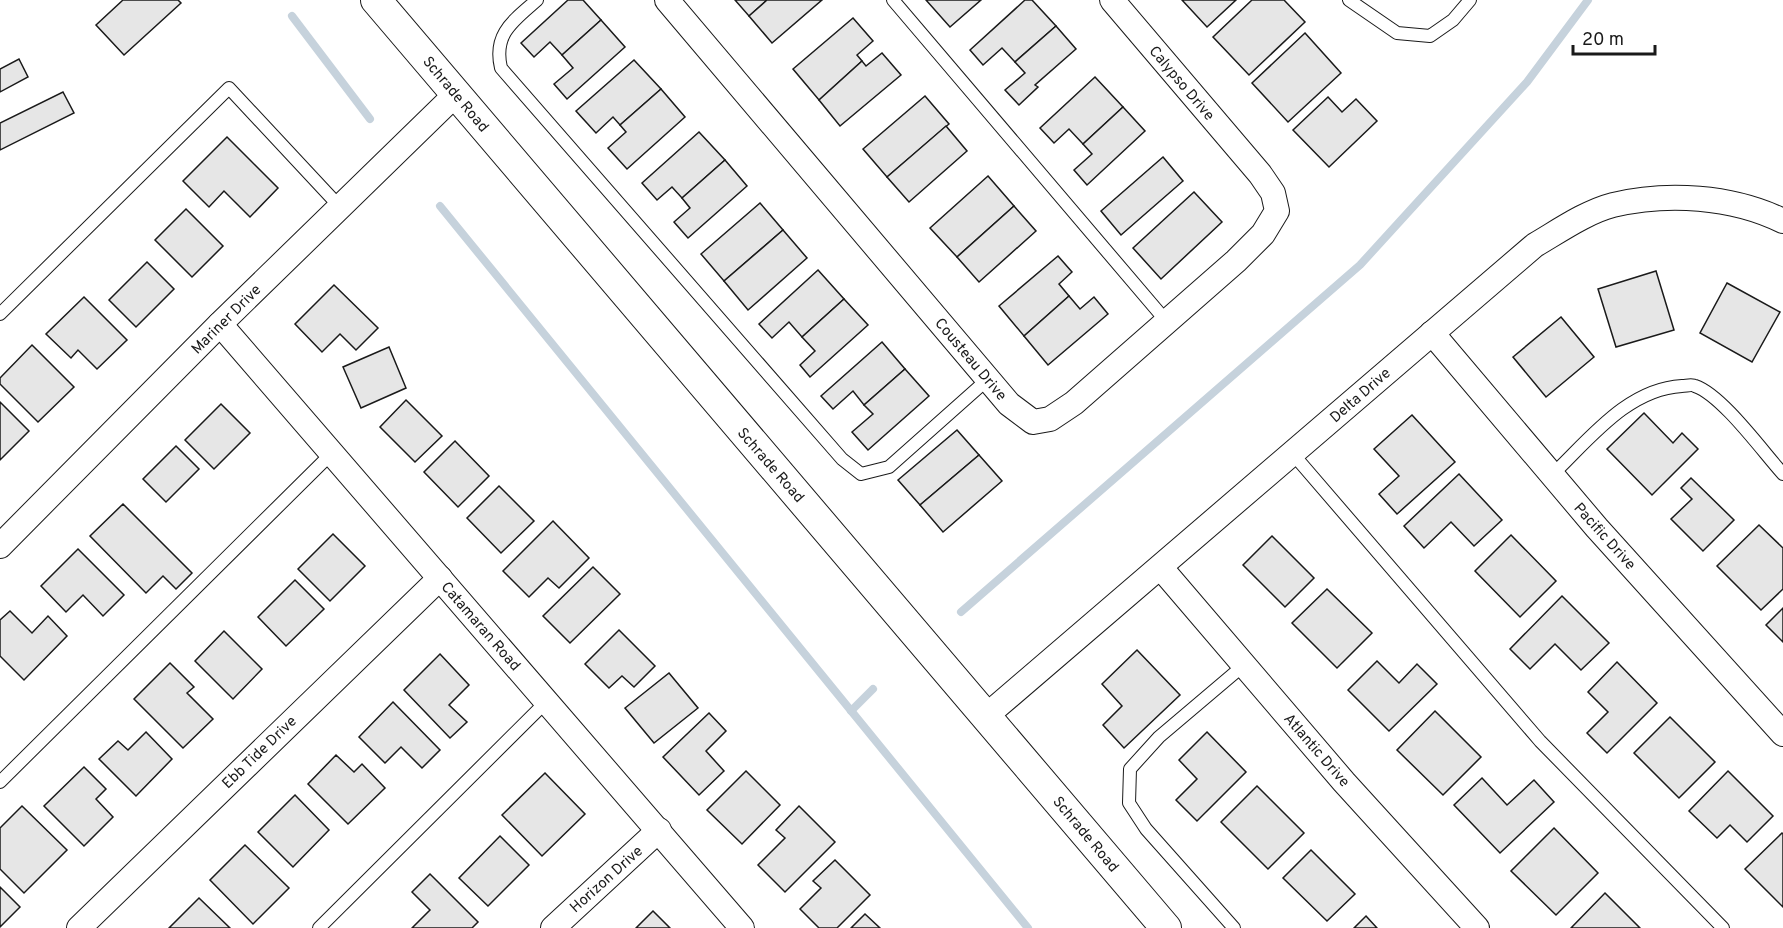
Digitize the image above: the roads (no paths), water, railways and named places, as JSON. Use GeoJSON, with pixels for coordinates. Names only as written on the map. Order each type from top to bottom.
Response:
{"type":"FeatureCollection","features":[{"type":"Feature","properties":{"kind":"street","name":"Schrade Road"},"geometry":{"type":"LineString","coordinates":[[376,0],[1166,928]]}},
{"type":"Feature","properties":{"kind":"street","name":"Cousteau Drive"},"geometry":{"type":"LineString","coordinates":[[667,0],[988,380],[1009,404],[1032,422],[1050,419],[1074,403],[1236,261],[1263,234],[1277,212],[1273,193],[1252,165]]}},
{"type":"Feature","properties":{"kind":"street","name":"Calypso Drive"},"geometry":{"type":"LineString","coordinates":[[1112,0],[1252,165]]}},
{"type":"Feature","properties":{"kind":"street","name":"Mariner Drive"},"geometry":{"type":"LineString","coordinates":[[0,546],[220,324],[456,94]]}},
{"type":"Feature","properties":{"kind":"street","name":"Delta Drive"},"geometry":{"type":"LineString","coordinates":[[986,716],[1535,245],[1611,206],[1680,198],[1730,203],[1783,221]]}},
{"type":"Feature","properties":{"kind":"street","name":"Catamaran Road"},"geometry":{"type":"LineString","coordinates":[[220,324],[742,928]]}},
{"type":"Feature","properties":{"kind":"street","name":"Pacific Drive"},"geometry":{"type":"LineString","coordinates":[[1432,333],[1552,475],[1783,734]]}},
{"type":"Feature","properties":{"kind":"street","name":"Atlantic Drive"},"geometry":{"type":"LineString","coordinates":[[1161,568],[1344,782],[1476,928]]}},
{"type":"Feature","properties":{"kind":"street","name":"Ebb Tide Drive"},"geometry":{"type":"LineString","coordinates":[[79,928],[440,579]]}},
{"type":"Feature","properties":{"kind":"street","name":"Horizon Drive"},"geometry":{"type":"LineString","coordinates":[[553,928],[659,830]]}},
{"type":"Feature","properties":{"kind":"lane"},"geometry":{"type":"LineString","coordinates":[[537,0],[510,24],[496,50],[501,68],[842,459],[861,474],[889,467],[988,380]]}},
{"type":"Feature","properties":{"kind":"lane"},"geometry":{"type":"LineString","coordinates":[[893,0],[1167,322]]}},
{"type":"Feature","properties":{"kind":"lane"},"geometry":{"type":"LineString","coordinates":[[1349,0],[1397,33],[1430,36],[1453,20],[1470,0]]}},
{"type":"Feature","properties":{"kind":"lane"},"geometry":{"type":"LineString","coordinates":[[0,314],[229,88],[340,207]]}},
{"type":"Feature","properties":{"kind":"lane"},"geometry":{"type":"LineString","coordinates":[[1552,475],[1625,406],[1649,392],[1669,387],[1695,385],[1723,405],[1783,474]]}},
{"type":"Feature","properties":{"kind":"lane"},"geometry":{"type":"LineString","coordinates":[[0,782],[332,453]]}},
{"type":"Feature","properties":{"kind":"lane"},"geometry":{"type":"LineString","coordinates":[[1293,454],[1540,741],[1723,928]]}},
{"type":"Feature","properties":{"kind":"lane"},"geometry":{"type":"LineString","coordinates":[[1234,928],[1146,829],[1129,802],[1130,769],[1159,737],[1244,665]]}},
{"type":"Feature","properties":{"kind":"lane"},"geometry":{"type":"LineString","coordinates":[[319,928],[547,701]]}},
{"type":"Feature","properties":{"kind":"waterway"},"geometry":{"type":"LineString","coordinates":[[961,612],[1360,265],[1527,82],[1588,0]]}},
{"type":"Feature","properties":{"kind":"waterway"},"geometry":{"type":"LineString","coordinates":[[292,16],[370,119]]}},
{"type":"Feature","properties":{"kind":"waterway"},"geometry":{"type":"LineString","coordinates":[[440,206],[1028,928]]}},
{"type":"Feature","properties":{"kind":"waterway"},"geometry":{"type":"LineString","coordinates":[[851,711],[873,689]]}}]}
